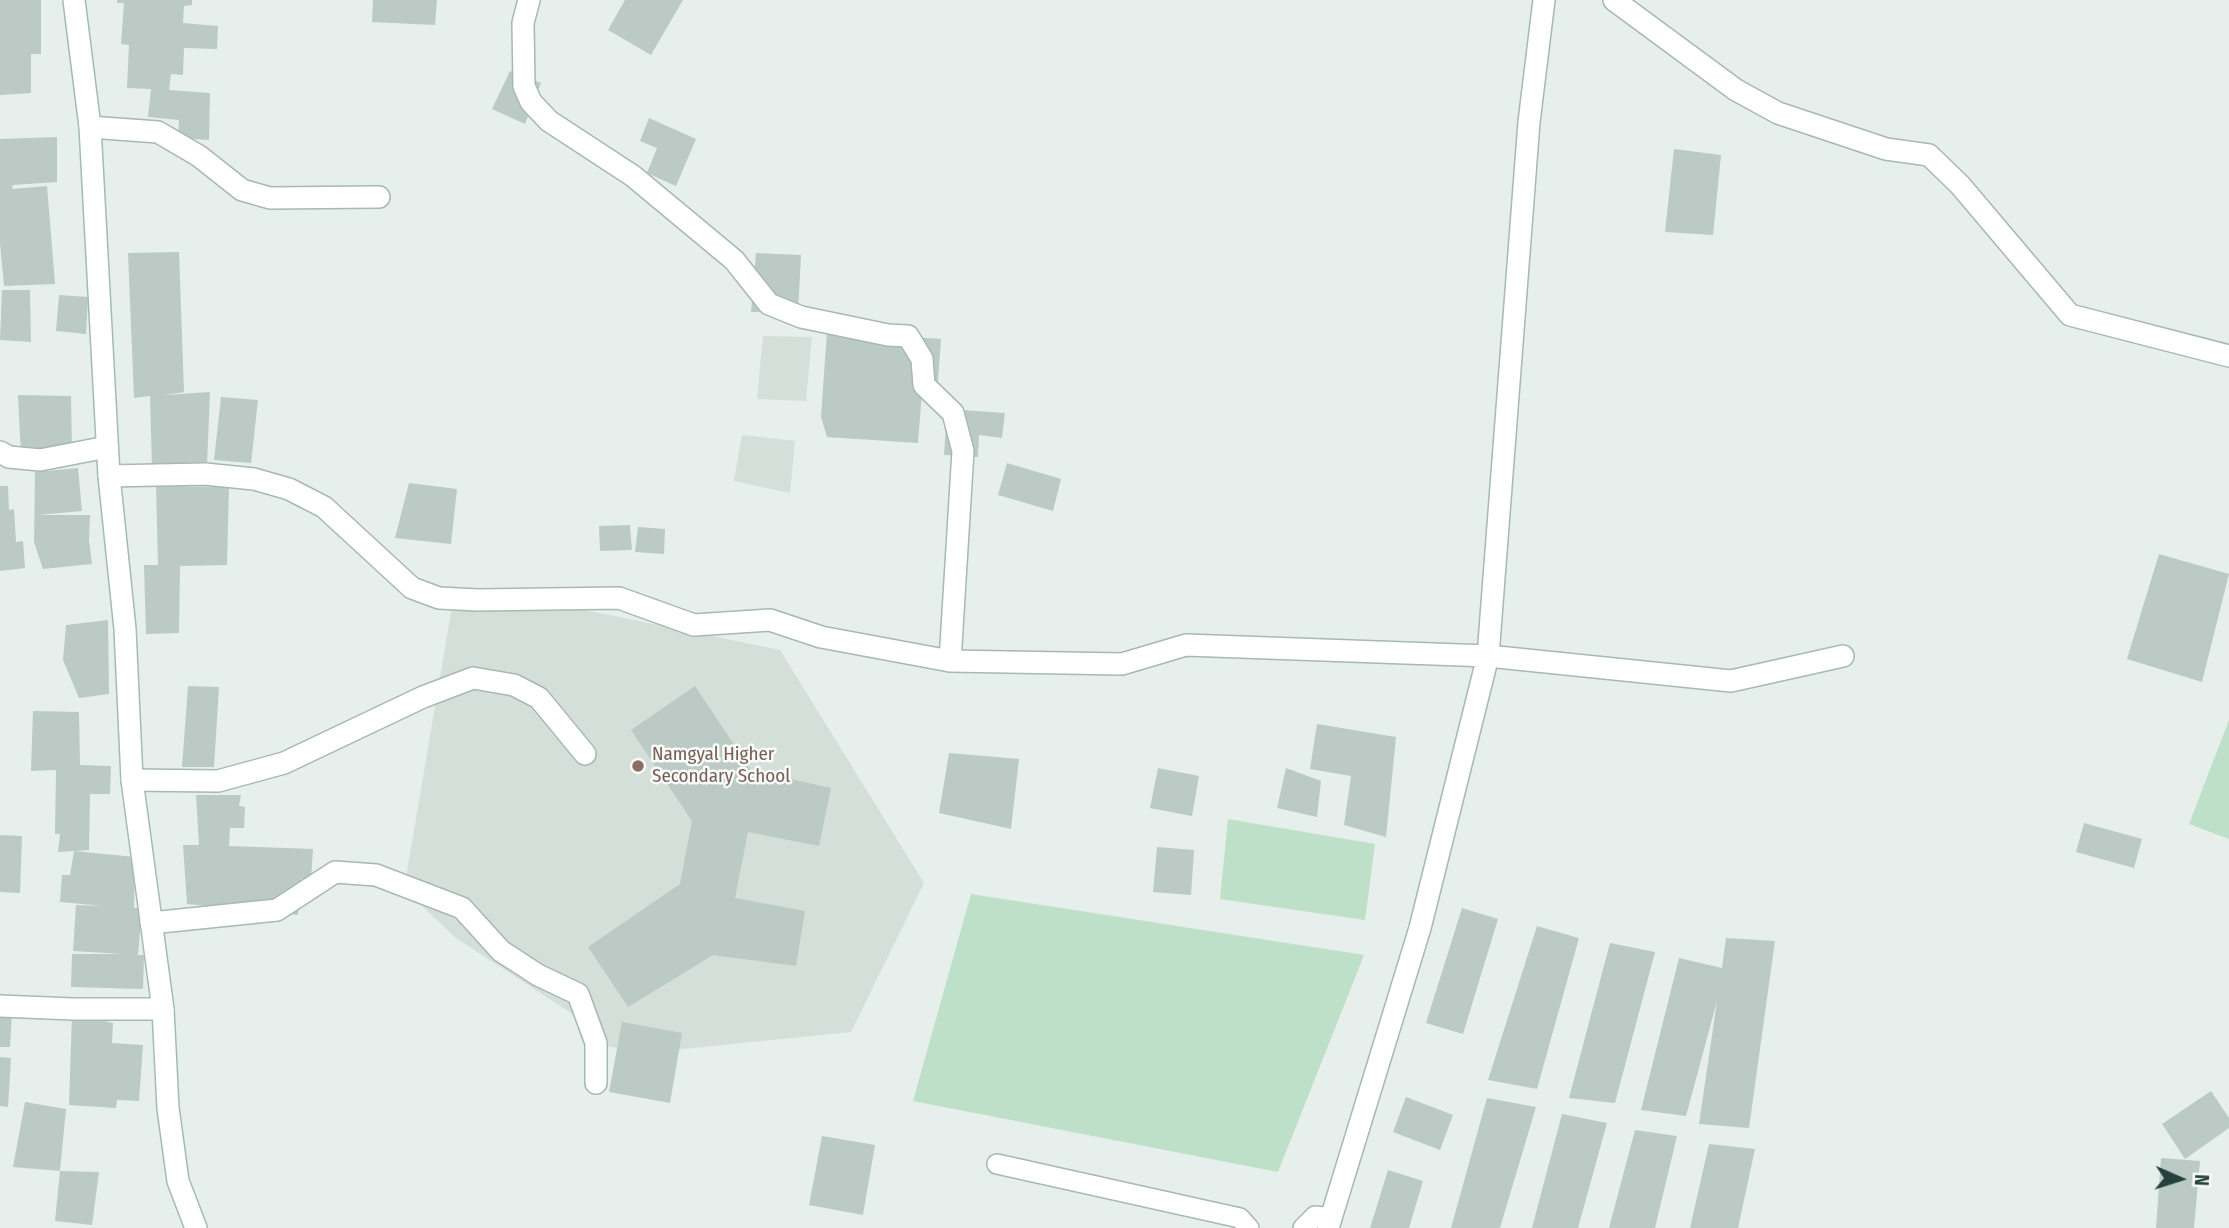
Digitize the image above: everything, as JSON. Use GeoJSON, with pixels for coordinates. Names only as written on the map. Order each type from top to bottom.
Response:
{"type":"FeatureCollection","features":[{"type":"Feature","properties":{"kind":"street"},"geometry":{"type":"LineString","coordinates":[[74,0],[90,127],[107,447],[125,629],[132,780],[163,1009],[168,1108],[178,1181],[196,1228]]}},
{"type":"Feature","properties":{"kind":"street"},"geometry":{"type":"LineString","coordinates":[[529,0],[523,23],[524,86],[530,102],[549,121],[633,176],[734,260],[769,304],[801,317],[888,335],[908,336],[922,359],[924,385],[953,413],[964,451],[950,661]]}},
{"type":"Feature","properties":{"kind":"street"},"geometry":{"type":"LineString","coordinates":[[1330,1223],[1420,928],[1488,656],[1529,122],[1544,0]]}},
{"type":"Feature","properties":{"kind":"street"},"geometry":{"type":"LineString","coordinates":[[1614,0],[1736,90],[1778,113],[1886,149],[1929,155],[1960,185],[2070,315],[2229,356]]}},
{"type":"Feature","properties":{"kind":"street"},"geometry":{"type":"LineString","coordinates":[[90,127],[158,132],[199,156],[242,190],[270,198],[379,197]]}},
{"type":"Feature","properties":{"kind":"street"},"geometry":{"type":"LineString","coordinates":[[0,453],[9,457],[40,460],[107,447]]}},
{"type":"Feature","properties":{"kind":"street"},"geometry":{"type":"LineString","coordinates":[[109,476],[205,474],[254,479],[289,489],[324,507],[412,588],[439,598],[478,600],[619,597],[694,625],[770,620],[821,637],[950,661],[1122,664],[1186,645],[1488,656],[1731,681],[1843,656]]}},
{"type":"Feature","properties":{"kind":"street"},"geometry":{"type":"LineString","coordinates":[[132,780],[218,781],[284,763],[423,697],[473,678],[514,685],[539,698],[585,754]]}},
{"type":"Feature","properties":{"kind":"street"},"geometry":{"type":"LineString","coordinates":[[152,923],[277,910],[335,872],[376,874],[462,908],[501,951],[538,975],[578,994],[596,1043],[596,1083]]}},
{"type":"Feature","properties":{"kind":"street"},"geometry":{"type":"LineString","coordinates":[[0,1006],[163,1009]]}},
{"type":"Feature","properties":{"kind":"lane"},"geometry":{"type":"LineString","coordinates":[[997,1164],[1240,1218],[1249,1228]]}},
{"type":"Feature","properties":{"kind":"lane"},"geometry":{"type":"LineString","coordinates":[[1303,1228],[1315,1216],[1330,1223]]}},
{"type":"Feature","properties":{"kind":"shaded area"},"geometry":{"type":"Polygon","coordinates":[[[763,336],[812,337],[806,401],[757,399],[763,336]]]}},
{"type":"Feature","properties":{"kind":"shaded area"},"geometry":{"type":"Polygon","coordinates":[[[742,435],[795,441],[790,493],[734,481],[742,435]]]}},
{"type":"Feature","properties":{"kind":"shaded area","name":"Namgyal Higher Secondary School"},"geometry":{"type":"Polygon","coordinates":[[[455,589],[585,610],[780,650],[924,883],[851,1032],[653,1052],[600,1046],[571,1013],[456,938],[404,889],[455,589]]]}},
{"type":"Feature","properties":{"kind":"green space"},"geometry":{"type":"Polygon","coordinates":[[[2229,720],[2229,839],[2189,824],[2229,720]]]}},
{"type":"Feature","properties":{"kind":"green space"},"geometry":{"type":"Polygon","coordinates":[[[1228,819],[1375,844],[1365,920],[1220,899],[1228,819]]]}},
{"type":"Feature","properties":{"kind":"green space"},"geometry":{"type":"Polygon","coordinates":[[[971,894],[1364,955],[1278,1172],[913,1101],[971,894]]]}},
{"type":"Feature","properties":{"kind":"building"},"geometry":{"type":"Polygon","coordinates":[[[0,0],[41,0],[41,54],[31,54],[31,93],[0,95],[0,0]]]}},
{"type":"Feature","properties":{"kind":"building"},"geometry":{"type":"Polygon","coordinates":[[[117,0],[192,0],[192,5],[184,6],[183,23],[218,26],[217,49],[184,48],[183,75],[171,74],[169,90],[210,93],[209,140],[178,138],[179,120],[148,117],[151,89],[127,88],[129,45],[121,44],[124,3],[117,3],[117,0]]]}},
{"type":"Feature","properties":{"kind":"building"},"geometry":{"type":"Polygon","coordinates":[[[373,0],[437,0],[435,25],[372,22],[373,0]]]}},
{"type":"Feature","properties":{"kind":"building"},"geometry":{"type":"Polygon","coordinates":[[[625,0],[683,0],[651,55],[608,30],[625,0]]]}},
{"type":"Feature","properties":{"kind":"building"},"geometry":{"type":"Polygon","coordinates":[[[510,71],[541,83],[525,124],[492,109],[510,71]]]}},
{"type":"Feature","properties":{"kind":"building"},"geometry":{"type":"Polygon","coordinates":[[[649,118],[696,139],[676,186],[647,173],[657,148],[640,141],[649,118]]]}},
{"type":"Feature","properties":{"kind":"building"},"geometry":{"type":"Polygon","coordinates":[[[57,137],[57,182],[13,185],[12,189],[47,186],[55,284],[4,286],[0,243],[0,139],[57,137]]]}},
{"type":"Feature","properties":{"kind":"building"},"geometry":{"type":"Polygon","coordinates":[[[1674,149],[1721,155],[1713,235],[1665,232],[1674,149]]]}},
{"type":"Feature","properties":{"kind":"building"},"geometry":{"type":"Polygon","coordinates":[[[179,252],[184,392],[165,395],[210,392],[207,465],[152,466],[150,396],[134,398],[128,253],[179,252]]]}},
{"type":"Feature","properties":{"kind":"building"},"geometry":{"type":"Polygon","coordinates":[[[756,253],[801,255],[798,312],[751,312],[756,253]]]}},
{"type":"Feature","properties":{"kind":"building"},"geometry":{"type":"Polygon","coordinates":[[[2,290],[30,290],[31,342],[0,340],[2,290]]]}},
{"type":"Feature","properties":{"kind":"building"},"geometry":{"type":"Polygon","coordinates":[[[59,295],[88,297],[86,334],[56,331],[59,295]]]}},
{"type":"Feature","properties":{"kind":"building"},"geometry":{"type":"Polygon","coordinates":[[[827,331],[941,339],[937,394],[922,392],[918,443],[827,437],[821,417],[827,331]]]}},
{"type":"Feature","properties":{"kind":"building"},"geometry":{"type":"Polygon","coordinates":[[[18,395],[71,396],[72,453],[21,455],[18,395]]]}},
{"type":"Feature","properties":{"kind":"building"},"geometry":{"type":"Polygon","coordinates":[[[221,397],[258,400],[251,463],[214,460],[221,397]]]}},
{"type":"Feature","properties":{"kind":"building"},"geometry":{"type":"Polygon","coordinates":[[[947,409],[1005,413],[1002,438],[979,435],[978,457],[944,455],[947,409]]]}},
{"type":"Feature","properties":{"kind":"building"},"geometry":{"type":"Polygon","coordinates":[[[1007,463],[1061,479],[1053,511],[998,495],[1007,463]]]}},
{"type":"Feature","properties":{"kind":"building"},"geometry":{"type":"Polygon","coordinates":[[[78,468],[82,511],[38,515],[90,515],[92,564],[43,569],[34,542],[35,472],[78,468]]]}},
{"type":"Feature","properties":{"kind":"building"},"geometry":{"type":"Polygon","coordinates":[[[409,483],[457,489],[451,544],[395,538],[409,483]]]}},
{"type":"Feature","properties":{"kind":"building"},"geometry":{"type":"Polygon","coordinates":[[[0,486],[8,486],[9,510],[14,509],[16,542],[23,541],[25,568],[0,571],[0,486]]]}},
{"type":"Feature","properties":{"kind":"building"},"geometry":{"type":"Polygon","coordinates":[[[156,486],[229,487],[227,565],[180,566],[179,633],[146,634],[144,565],[158,565],[156,486]]]}},
{"type":"Feature","properties":{"kind":"building"},"geometry":{"type":"Polygon","coordinates":[[[630,525],[632,550],[600,551],[599,526],[630,525]]]}},
{"type":"Feature","properties":{"kind":"building"},"geometry":{"type":"Polygon","coordinates":[[[638,527],[665,529],[664,554],[635,552],[638,527]]]}},
{"type":"Feature","properties":{"kind":"building"},"geometry":{"type":"Polygon","coordinates":[[[2159,554],[2229,574],[2202,682],[2127,659],[2159,554]]]}},
{"type":"Feature","properties":{"kind":"building"},"geometry":{"type":"Polygon","coordinates":[[[108,620],[109,694],[79,698],[63,660],[66,625],[108,620]]]}},
{"type":"Feature","properties":{"kind":"building"},"geometry":{"type":"Polygon","coordinates":[[[188,686],[219,687],[214,767],[182,767],[188,686]]]}},
{"type":"Feature","properties":{"kind":"building"},"geometry":{"type":"Polygon","coordinates":[[[695,686],[751,770],[831,788],[819,846],[748,832],[735,898],[805,911],[796,966],[713,955],[628,1007],[588,947],[680,884],[692,821],[631,730],[695,686]]]}},
{"type":"Feature","properties":{"kind":"building"},"geometry":{"type":"Polygon","coordinates":[[[33,711],[79,712],[80,765],[111,766],[110,794],[90,794],[89,850],[58,852],[60,834],[55,834],[56,770],[31,771],[33,711]]]}},
{"type":"Feature","properties":{"kind":"building"},"geometry":{"type":"Polygon","coordinates":[[[1317,724],[1396,737],[1386,837],[1344,825],[1351,776],[1310,769],[1317,724]]]}},
{"type":"Feature","properties":{"kind":"building"},"geometry":{"type":"Polygon","coordinates":[[[949,753],[1019,759],[1011,829],[939,813],[949,753]]]}},
{"type":"Feature","properties":{"kind":"building"},"geometry":{"type":"Polygon","coordinates":[[[1158,768],[1199,776],[1192,816],[1150,808],[1158,768]]]}},
{"type":"Feature","properties":{"kind":"building"},"geometry":{"type":"Polygon","coordinates":[[[1286,768],[1321,781],[1317,817],[1277,808],[1286,768]]]}},
{"type":"Feature","properties":{"kind":"building"},"geometry":{"type":"Polygon","coordinates":[[[196,795],[241,795],[239,806],[245,807],[244,828],[230,828],[229,846],[313,849],[311,880],[301,879],[298,915],[187,904],[183,845],[199,845],[196,795]]]}},
{"type":"Feature","properties":{"kind":"building"},"geometry":{"type":"Polygon","coordinates":[[[2084,823],[2142,839],[2134,868],[2076,852],[2084,823]]]}},
{"type":"Feature","properties":{"kind":"building"},"geometry":{"type":"Polygon","coordinates":[[[0,835],[22,836],[20,893],[0,892],[0,835]]]}},
{"type":"Feature","properties":{"kind":"building"},"geometry":{"type":"Polygon","coordinates":[[[1157,847],[1194,850],[1191,895],[1153,892],[1157,847]]]}},
{"type":"Feature","properties":{"kind":"building"},"geometry":{"type":"Polygon","coordinates":[[[74,851],[135,857],[134,908],[142,908],[138,955],[144,955],[143,989],[71,987],[72,954],[123,954],[73,951],[76,905],[104,906],[60,902],[62,875],[70,875],[74,851]]]}},
{"type":"Feature","properties":{"kind":"building"},"geometry":{"type":"Polygon","coordinates":[[[1462,908],[1498,919],[1463,1034],[1426,1023],[1462,908]]]}},
{"type":"Feature","properties":{"kind":"building"},"geometry":{"type":"Polygon","coordinates":[[[1537,926],[1579,938],[1537,1089],[1488,1080],[1537,926]]]}},
{"type":"Feature","properties":{"kind":"building"},"geometry":{"type":"Polygon","coordinates":[[[1726,938],[1775,941],[1749,1128],[1699,1124],[1717,1001],[1686,1116],[1641,1110],[1679,958],[1722,968],[1726,938]]]}},
{"type":"Feature","properties":{"kind":"building"},"geometry":{"type":"Polygon","coordinates":[[[1610,943],[1655,952],[1615,1103],[1569,1098],[1610,943]]]}},
{"type":"Feature","properties":{"kind":"building"},"geometry":{"type":"Polygon","coordinates":[[[0,1012],[12,1013],[10,1047],[0,1047],[0,1012]]]}},
{"type":"Feature","properties":{"kind":"building"},"geometry":{"type":"Polygon","coordinates":[[[72,1014],[113,1023],[112,1043],[143,1045],[139,1101],[117,1100],[116,1108],[69,1105],[72,1014]]]}},
{"type":"Feature","properties":{"kind":"building"},"geometry":{"type":"Polygon","coordinates":[[[622,1022],[682,1033],[670,1103],[609,1092],[622,1022]]]}},
{"type":"Feature","properties":{"kind":"building"},"geometry":{"type":"Polygon","coordinates":[[[0,1057],[11,1058],[8,1107],[0,1106],[0,1057]]]}},
{"type":"Feature","properties":{"kind":"building"},"geometry":{"type":"Polygon","coordinates":[[[2211,1091],[2229,1118],[2229,1128],[2185,1159],[2162,1124],[2211,1091]]]}},
{"type":"Feature","properties":{"kind":"building"},"geometry":{"type":"Polygon","coordinates":[[[1406,1097],[1453,1115],[1440,1150],[1393,1132],[1406,1097]]]}},
{"type":"Feature","properties":{"kind":"building"},"geometry":{"type":"Polygon","coordinates":[[[1487,1098],[1536,1107],[1500,1228],[1451,1228],[1487,1098]]]}},
{"type":"Feature","properties":{"kind":"building"},"geometry":{"type":"Polygon","coordinates":[[[25,1102],[66,1109],[60,1171],[13,1167],[25,1102]]]}},
{"type":"Feature","properties":{"kind":"building"},"geometry":{"type":"Polygon","coordinates":[[[1562,1114],[1607,1123],[1578,1228],[1532,1228],[1562,1114]]]}},
{"type":"Feature","properties":{"kind":"building"},"geometry":{"type":"Polygon","coordinates":[[[1635,1130],[1677,1136],[1655,1228],[1609,1228],[1635,1130]]]}},
{"type":"Feature","properties":{"kind":"building"},"geometry":{"type":"Polygon","coordinates":[[[822,1136],[875,1145],[863,1215],[809,1205],[822,1136]]]}},
{"type":"Feature","properties":{"kind":"building"},"geometry":{"type":"Polygon","coordinates":[[[1709,1144],[1755,1149],[1738,1228],[1690,1228],[1709,1144]]]}},
{"type":"Feature","properties":{"kind":"building"},"geometry":{"type":"Polygon","coordinates":[[[2161,1158],[2200,1161],[2194,1228],[2156,1228],[2161,1158]]]}},
{"type":"Feature","properties":{"kind":"building"},"geometry":{"type":"Polygon","coordinates":[[[1388,1170],[1423,1181],[1409,1228],[1370,1228],[1388,1170]]]}},
{"type":"Feature","properties":{"kind":"building"},"geometry":{"type":"Polygon","coordinates":[[[60,1171],[99,1172],[92,1225],[55,1221],[60,1171]]]}},
{"type":"Feature","properties":{"kind":"place","name":"Namgyal Higher Secondary School"},"geometry":{"type":"Point","coordinates":[638,766]}}]}
